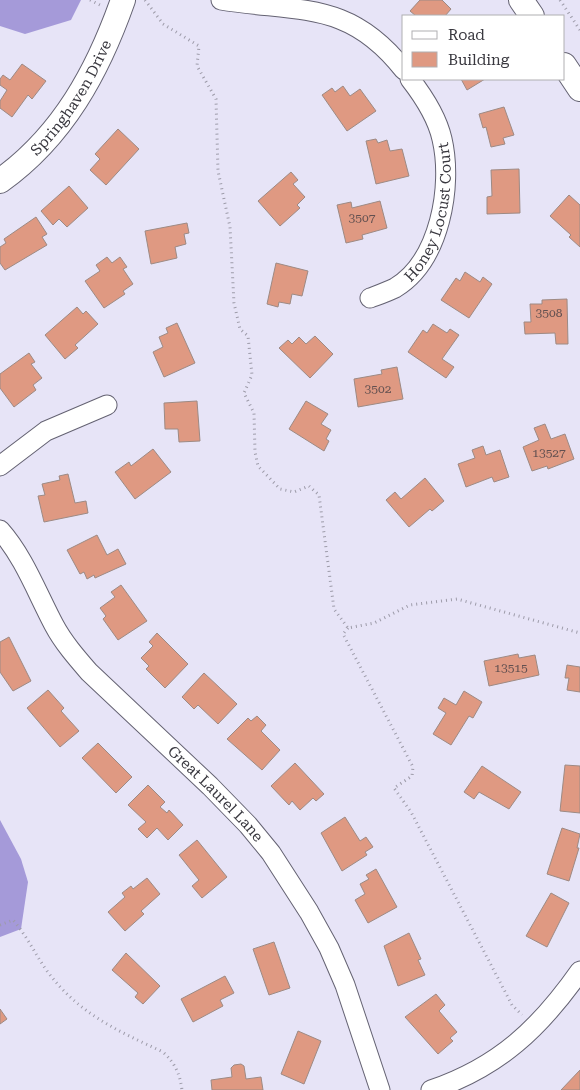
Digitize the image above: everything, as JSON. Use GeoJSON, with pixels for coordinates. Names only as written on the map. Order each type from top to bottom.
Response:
{"type":"FeatureCollection","features":[{"type":"Feature","properties":{"kind":"street","name":"Springhaven Drive"},"geometry":{"type":"LineString","coordinates":[[0,181],[35,152],[73,107],[94,73],[111,36],[123,0]]}},
{"type":"Feature","properties":{"kind":"street"},"geometry":{"type":"LineString","coordinates":[[221,0],[306,8],[344,17],[365,29],[378,40],[402,68]]}},
{"type":"Feature","properties":{"kind":"street"},"geometry":{"type":"LineString","coordinates":[[521,0],[531,15]]}},
{"type":"Feature","properties":{"kind":"street"},"geometry":{"type":"LineString","coordinates":[[565,66],[580,89]]}},
{"type":"Feature","properties":{"kind":"street","name":"Honey Locust Court"},"geometry":{"type":"LineString","coordinates":[[370,298],[395,288],[410,274],[433,240],[446,197],[446,162],[442,138],[434,116],[411,80]]}},
{"type":"Feature","properties":{"kind":"street"},"geometry":{"type":"LineString","coordinates":[[0,466],[46,431],[107,405]]}},
{"type":"Feature","properties":{"kind":"street","name":"Great Laurel Lane"},"geometry":{"type":"LineString","coordinates":[[0,530],[22,562],[55,626],[88,672],[210,786],[248,825],[271,853],[309,912],[329,948],[345,985],[380,1090]]}},
{"type":"Feature","properties":{"kind":"street"},"geometry":{"type":"LineString","coordinates":[[431,1090],[463,1077],[491,1062],[535,1028],[559,1002],[580,971]]}},
{"type":"Feature","properties":{"kind":"path"},"geometry":{"type":"LineString","coordinates":[[145,0],[163,24],[199,46],[197,66],[216,99],[218,171],[230,227],[234,303],[240,329],[248,336],[252,375],[244,393],[254,413],[258,466],[280,489],[294,492],[309,486],[319,494],[334,609],[348,628]]}},
{"type":"Feature","properties":{"kind":"path"},"geometry":{"type":"LineString","coordinates":[[560,0],[580,30]]}},
{"type":"Feature","properties":{"kind":"path"},"geometry":{"type":"LineString","coordinates":[[535,1028],[512,1005],[411,812],[394,788],[412,776],[413,766],[343,634],[348,628],[374,623],[410,605],[457,599],[580,633]]}},
{"type":"Feature","properties":{"kind":"path"},"geometry":{"type":"LineString","coordinates":[[0,926],[8,920],[13,920],[21,929],[46,970],[82,1010],[100,1022],[163,1052],[171,1059],[176,1068],[182,1090]]}},
{"type":"Feature","properties":{"kind":"shaded area"},"geometry":{"type":"Polygon","coordinates":[[[0,0],[81,0],[71,20],[25,34],[0,26],[0,0]]]}},
{"type":"Feature","properties":{"kind":"shaded area"},"geometry":{"type":"Polygon","coordinates":[[[0,820],[21,859],[28,882],[21,929],[0,937],[0,820]]]}},
{"type":"Feature","properties":{"kind":"building"},"geometry":{"type":"Polygon","coordinates":[[[420,0],[442,0],[451,9],[446,15],[415,15],[410,11],[420,0]]]}},
{"type":"Feature","properties":{"kind":"building"},"geometry":{"type":"Polygon","coordinates":[[[22,64],[46,81],[32,99],[28,95],[12,117],[0,108],[0,101],[7,90],[0,85],[0,79],[3,75],[10,80],[22,64]]]}},
{"type":"Feature","properties":{"kind":"building"},"geometry":{"type":"Polygon","coordinates":[[[462,80],[483,80],[467,90],[462,80]]]}},
{"type":"Feature","properties":{"kind":"building"},"geometry":{"type":"Polygon","coordinates":[[[343,86],[350,96],[360,89],[376,111],[347,131],[322,95],[332,88],[335,92],[343,86]]]}},
{"type":"Feature","properties":{"kind":"building"},"geometry":{"type":"Polygon","coordinates":[[[504,107],[514,135],[503,138],[505,144],[491,147],[486,127],[483,128],[479,114],[504,107]]]}},
{"type":"Feature","properties":{"kind":"building"},"geometry":{"type":"Polygon","coordinates":[[[118,129],[139,149],[106,185],[90,170],[100,159],[95,154],[118,129]]]}},
{"type":"Feature","properties":{"kind":"building"},"geometry":{"type":"Polygon","coordinates":[[[376,139],[378,143],[387,140],[390,151],[402,149],[409,176],[376,184],[366,141],[376,139]]]}},
{"type":"Feature","properties":{"kind":"building"},"geometry":{"type":"Polygon","coordinates":[[[519,169],[520,213],[487,214],[487,197],[492,196],[491,170],[519,169]]]}},
{"type":"Feature","properties":{"kind":"building"},"geometry":{"type":"Polygon","coordinates":[[[291,172],[298,180],[293,184],[305,197],[297,205],[300,208],[280,226],[258,201],[291,172]]]}},
{"type":"Feature","properties":{"kind":"building"},"geometry":{"type":"Polygon","coordinates":[[[69,186],[88,208],[67,227],[59,219],[53,225],[41,211],[69,186]]]}},
{"type":"Feature","properties":{"kind":"building"},"geometry":{"type":"Polygon","coordinates":[[[569,195],[580,205],[580,247],[569,237],[571,235],[550,216],[569,195]]]}},
{"type":"Feature","properties":{"kind":"building"},"geometry":{"type":"Polygon","coordinates":[[[380,201],[387,228],[362,235],[363,239],[346,243],[337,205],[351,202],[352,208],[380,201]]]}},
{"type":"Feature","properties":{"kind":"building"},"geometry":{"type":"Polygon","coordinates":[[[36,217],[47,234],[42,237],[47,245],[5,270],[0,263],[0,247],[6,243],[4,239],[36,217]]]}},
{"type":"Feature","properties":{"kind":"building"},"geometry":{"type":"Polygon","coordinates":[[[187,223],[189,233],[184,234],[186,244],[175,247],[177,258],[151,264],[145,231],[187,223]]]}},
{"type":"Feature","properties":{"kind":"building"},"geometry":{"type":"Polygon","coordinates":[[[107,257],[112,263],[120,257],[127,267],[123,269],[133,284],[123,291],[125,294],[104,308],[85,281],[100,271],[96,265],[107,257]]]}},
{"type":"Feature","properties":{"kind":"building"},"geometry":{"type":"Polygon","coordinates":[[[276,263],[308,271],[302,296],[292,294],[290,304],[279,302],[278,307],[267,304],[276,263]]]}},
{"type":"Feature","properties":{"kind":"building"},"geometry":{"type":"Polygon","coordinates":[[[465,272],[480,282],[483,277],[492,284],[469,318],[441,300],[456,278],[460,281],[465,272]]]}},
{"type":"Feature","properties":{"kind":"building"},"geometry":{"type":"Polygon","coordinates":[[[567,299],[568,344],[556,344],[555,333],[525,334],[524,322],[531,322],[530,304],[542,304],[542,300],[567,299]]]}},
{"type":"Feature","properties":{"kind":"building"},"geometry":{"type":"Polygon","coordinates":[[[77,307],[83,314],[86,311],[98,324],[75,345],[78,348],[65,359],[45,335],[77,307]]]}},
{"type":"Feature","properties":{"kind":"building"},"geometry":{"type":"Polygon","coordinates":[[[177,323],[195,363],[164,377],[153,352],[163,347],[159,337],[168,333],[166,328],[177,323]]]}},
{"type":"Feature","properties":{"kind":"building"},"geometry":{"type":"Polygon","coordinates":[[[433,324],[447,333],[450,329],[459,335],[442,359],[454,367],[446,378],[408,352],[423,330],[427,333],[433,324]]]}},
{"type":"Feature","properties":{"kind":"building"},"geometry":{"type":"Polygon","coordinates":[[[315,336],[333,354],[310,378],[279,348],[288,340],[292,344],[299,337],[306,344],[315,336]]]}},
{"type":"Feature","properties":{"kind":"building"},"geometry":{"type":"Polygon","coordinates":[[[29,353],[35,362],[31,364],[42,378],[33,385],[36,390],[14,407],[0,388],[0,374],[29,353]]]}},
{"type":"Feature","properties":{"kind":"building"},"geometry":{"type":"Polygon","coordinates":[[[397,367],[403,399],[358,407],[354,379],[382,374],[381,370],[397,367]]]}},
{"type":"Feature","properties":{"kind":"building"},"geometry":{"type":"Polygon","coordinates":[[[197,401],[200,441],[179,442],[178,429],[165,429],[164,403],[197,401]]]}},
{"type":"Feature","properties":{"kind":"building"},"geometry":{"type":"Polygon","coordinates":[[[306,401],[328,414],[321,424],[331,430],[326,439],[329,441],[324,451],[289,429],[306,401]]]}},
{"type":"Feature","properties":{"kind":"building"},"geometry":{"type":"Polygon","coordinates":[[[545,424],[551,439],[565,434],[574,459],[548,469],[547,466],[532,471],[523,447],[539,440],[534,428],[545,424]]]}},
{"type":"Feature","properties":{"kind":"building"},"geometry":{"type":"Polygon","coordinates":[[[483,446],[486,455],[500,450],[509,477],[494,482],[492,477],[466,487],[458,464],[475,458],[472,450],[483,446]]]}},
{"type":"Feature","properties":{"kind":"building"},"geometry":{"type":"Polygon","coordinates":[[[153,449],[171,472],[135,499],[115,472],[129,462],[131,466],[153,449]]]}},
{"type":"Feature","properties":{"kind":"building"},"geometry":{"type":"Polygon","coordinates":[[[68,474],[75,503],[86,501],[88,513],[44,522],[38,496],[45,495],[42,484],[60,480],[59,476],[68,474]]]}},
{"type":"Feature","properties":{"kind":"building"},"geometry":{"type":"Polygon","coordinates":[[[425,478],[444,501],[432,511],[430,509],[409,527],[386,500],[395,492],[401,499],[425,478]]]}},
{"type":"Feature","properties":{"kind":"building"},"geometry":{"type":"Polygon","coordinates":[[[97,535],[107,555],[118,549],[126,564],[95,578],[94,575],[87,579],[84,572],[80,574],[67,550],[97,535]]]}},
{"type":"Feature","properties":{"kind":"building"},"geometry":{"type":"Polygon","coordinates":[[[121,585],[147,621],[118,640],[103,619],[106,616],[100,608],[115,597],[111,592],[121,585]]]}},
{"type":"Feature","properties":{"kind":"building"},"geometry":{"type":"Polygon","coordinates":[[[157,633],[188,664],[165,688],[146,669],[149,666],[141,658],[153,646],[149,642],[157,633]]]}},
{"type":"Feature","properties":{"kind":"building"},"geometry":{"type":"Polygon","coordinates":[[[9,637],[31,681],[13,691],[0,672],[0,642],[9,637]]]}},
{"type":"Feature","properties":{"kind":"building"},"geometry":{"type":"Polygon","coordinates":[[[518,654],[519,658],[535,655],[539,675],[489,686],[484,661],[518,654]]]}},
{"type":"Feature","properties":{"kind":"building"},"geometry":{"type":"Polygon","coordinates":[[[567,665],[580,667],[580,692],[567,690],[569,678],[565,678],[567,665]]]}},
{"type":"Feature","properties":{"kind":"building"},"geometry":{"type":"Polygon","coordinates":[[[204,673],[237,704],[218,724],[198,705],[194,709],[182,697],[204,673]]]}},
{"type":"Feature","properties":{"kind":"building"},"geometry":{"type":"Polygon","coordinates":[[[48,690],[64,708],[61,711],[79,731],[60,747],[27,708],[48,690]]]}},
{"type":"Feature","properties":{"kind":"building"},"geometry":{"type":"Polygon","coordinates":[[[464,691],[482,702],[473,718],[469,716],[451,745],[433,734],[446,713],[438,708],[444,698],[456,705],[464,691]]]}},
{"type":"Feature","properties":{"kind":"building"},"geometry":{"type":"Polygon","coordinates":[[[257,716],[266,725],[261,731],[280,750],[262,770],[227,739],[248,718],[251,721],[257,716]]]}},
{"type":"Feature","properties":{"kind":"building"},"geometry":{"type":"Polygon","coordinates":[[[98,743],[132,777],[116,793],[82,758],[98,743]]]}},
{"type":"Feature","properties":{"kind":"building"},"geometry":{"type":"Polygon","coordinates":[[[295,763],[324,794],[316,801],[313,798],[300,810],[292,801],[289,805],[271,786],[295,763]]]}},
{"type":"Feature","properties":{"kind":"building"},"geometry":{"type":"Polygon","coordinates":[[[565,765],[580,766],[580,813],[560,811],[565,765]]]}},
{"type":"Feature","properties":{"kind":"building"},"geometry":{"type":"Polygon","coordinates":[[[482,766],[521,792],[509,809],[479,792],[474,799],[464,792],[482,766]]]}},
{"type":"Feature","properties":{"kind":"building"},"geometry":{"type":"Polygon","coordinates":[[[148,785],[165,802],[160,807],[167,813],[169,810],[183,825],[168,840],[157,828],[147,838],[138,829],[146,822],[128,805],[148,785]]]}},
{"type":"Feature","properties":{"kind":"building"},"geometry":{"type":"Polygon","coordinates":[[[345,817],[360,841],[366,837],[373,847],[365,852],[367,855],[342,871],[321,833],[345,817]]]}},
{"type":"Feature","properties":{"kind":"building"},"geometry":{"type":"Polygon","coordinates":[[[562,828],[580,834],[577,848],[579,848],[569,881],[547,874],[562,828]]]}},
{"type":"Feature","properties":{"kind":"building"},"geometry":{"type":"Polygon","coordinates":[[[197,840],[227,877],[202,898],[192,886],[199,880],[179,855],[197,840]]]}},
{"type":"Feature","properties":{"kind":"building"},"geometry":{"type":"Polygon","coordinates":[[[376,869],[397,907],[368,923],[355,900],[365,894],[360,884],[369,879],[366,875],[376,869]]]}},
{"type":"Feature","properties":{"kind":"building"},"geometry":{"type":"Polygon","coordinates":[[[147,878],[160,894],[141,911],[144,914],[125,931],[108,912],[125,897],[122,893],[131,886],[133,889],[147,878]]]}},
{"type":"Feature","properties":{"kind":"building"},"geometry":{"type":"Polygon","coordinates":[[[551,893],[569,903],[547,947],[526,936],[551,893]]]}},
{"type":"Feature","properties":{"kind":"building"},"geometry":{"type":"Polygon","coordinates":[[[409,933],[421,959],[418,960],[425,975],[398,986],[384,946],[409,933]]]}},
{"type":"Feature","properties":{"kind":"building"},"geometry":{"type":"Polygon","coordinates":[[[274,942],[290,988],[269,995],[253,949],[274,942]]]}},
{"type":"Feature","properties":{"kind":"building"},"geometry":{"type":"Polygon","coordinates":[[[126,953],[160,986],[143,1004],[135,997],[138,993],[112,970],[126,953]]]}},
{"type":"Feature","properties":{"kind":"building"},"geometry":{"type":"Polygon","coordinates":[[[225,976],[234,993],[220,1000],[223,1006],[193,1022],[181,999],[225,976]]]}},
{"type":"Feature","properties":{"kind":"building"},"geometry":{"type":"Polygon","coordinates":[[[436,994],[445,1005],[439,1011],[457,1032],[450,1038],[453,1041],[438,1054],[405,1017],[436,994]]]}},
{"type":"Feature","properties":{"kind":"building"},"geometry":{"type":"Polygon","coordinates":[[[0,1009],[7,1019],[0,1024],[0,1009]]]}},
{"type":"Feature","properties":{"kind":"building"},"geometry":{"type":"Polygon","coordinates":[[[298,1031],[321,1041],[304,1084],[281,1074],[298,1031]]]}},
{"type":"Feature","properties":{"kind":"building"},"geometry":{"type":"Polygon","coordinates":[[[241,1064],[244,1066],[246,1079],[261,1077],[263,1090],[212,1090],[211,1080],[232,1077],[231,1068],[234,1065],[241,1064]]]}},
{"type":"Feature","properties":{"kind":"building"},"geometry":{"type":"Polygon","coordinates":[[[580,1070],[580,1090],[561,1090],[580,1070]]]}}]}
